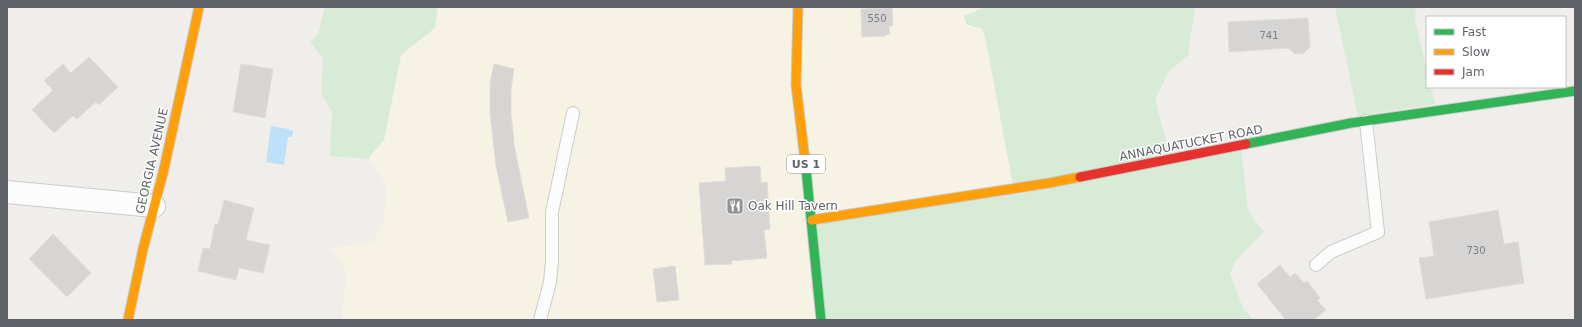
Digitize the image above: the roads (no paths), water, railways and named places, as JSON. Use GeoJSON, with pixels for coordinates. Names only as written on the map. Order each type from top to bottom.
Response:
{"type":"FeatureCollection","features":[{"type":"Feature","properties":{"kind":"street","name":"GEORGIA AVENUE"},"geometry":{"type":"LineString","coordinates":[[128,320],[143,248],[154,206],[199,7]]}},
{"type":"Feature","properties":{"kind":"street","name":"US 1"},"geometry":{"type":"LineString","coordinates":[[798,7],[796,85],[812,220],[821,320]]}},
{"type":"Feature","properties":{"kind":"street","name":"ANNAQUATUCKET ROAD"},"geometry":{"type":"LineString","coordinates":[[812,220],[1050,183],[1366,121],[1575,91]]}},
{"type":"Feature","properties":{"kind":"street"},"geometry":{"type":"LineString","coordinates":[[7,192],[154,206]]}},
{"type":"Feature","properties":{"kind":"lane"},"geometry":{"type":"LineString","coordinates":[[540,320],[550,282],[552,261],[552,212],[573,113]]}},
{"type":"Feature","properties":{"kind":"lane"},"geometry":{"type":"LineString","coordinates":[[1316,265],[1330,252],[1378,232],[1366,121]]}},
{"type":"Feature","properties":{"kind":"water"},"geometry":{"type":"Polygon","coordinates":[[[271,126],[293,131],[292,137],[288,137],[284,165],[266,162],[271,126]]]}},
{"type":"Feature","properties":{"kind":"place","name":"Oak Hill Tavern"},"geometry":{"type":"Point","coordinates":[735,206]}}]}
